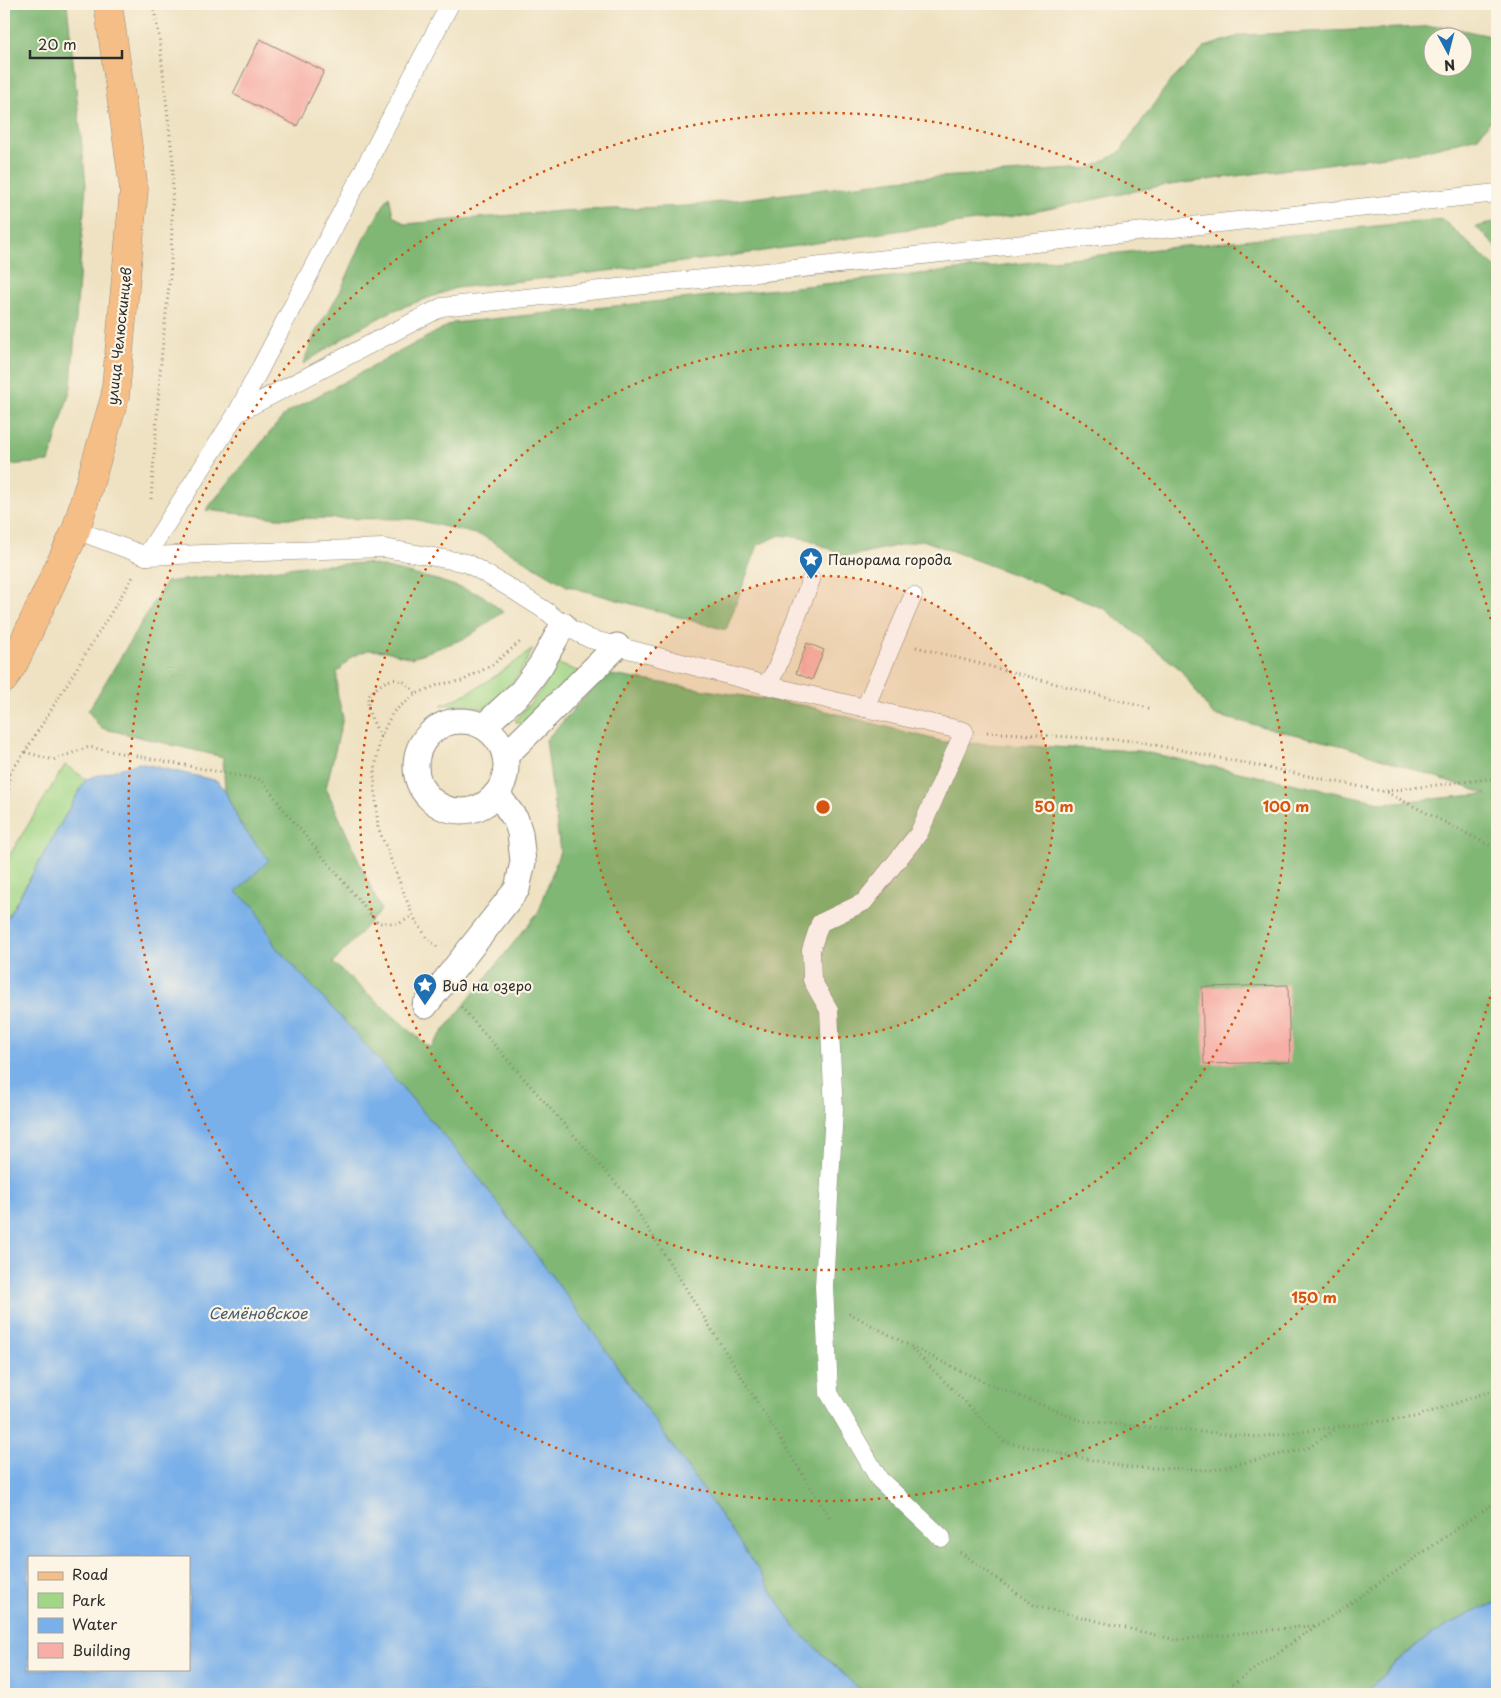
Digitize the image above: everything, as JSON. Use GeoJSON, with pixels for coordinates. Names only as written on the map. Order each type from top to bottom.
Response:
{"type":"FeatureCollection","features":[{"type":"Feature","properties":{"kind":"main road","name":"улица Челюскинцев"},"geometry":{"type":"LineString","coordinates":[[4,679],[14,663],[76,530],[115,397],[134,189],[108,4]]}},
{"type":"Feature","properties":{"kind":"street"},"geometry":{"type":"LineString","coordinates":[[484,726],[522,691],[541,665],[556,619]]}},
{"type":"Feature","properties":{"kind":"street"},"geometry":{"type":"LineString","coordinates":[[505,756],[617,646]]}},
{"type":"Feature","properties":{"kind":"street"},"geometry":{"type":"LineString","coordinates":[[456,721],[474,722],[484,726],[501,744],[505,756],[504,779],[495,795],[482,806],[465,811],[448,810],[432,801],[421,787],[416,770],[417,752],[426,737],[439,726],[456,721]]}},
{"type":"Feature","properties":{"kind":"street"},"geometry":{"type":"LineString","coordinates":[[425,1006],[516,889],[522,862],[520,833],[516,820],[503,802],[495,795]]}},
{"type":"Feature","properties":{"kind":"lane"},"geometry":{"type":"LineString","coordinates":[[146,556],[236,413],[450,4]]}},
{"type":"Feature","properties":{"kind":"lane"},"geometry":{"type":"LineString","coordinates":[[236,413],[442,307],[1497,193]]}},
{"type":"Feature","properties":{"kind":"lane"},"geometry":{"type":"LineString","coordinates":[[76,530],[146,556],[384,548],[467,563],[590,639],[766,685],[964,731],[919,833],[864,902],[820,923],[811,950],[812,980],[829,1010],[834,1110],[825,1299],[828,1393],[879,1479],[942,1538]]}},
{"type":"Feature","properties":{"kind":"lane"},"geometry":{"type":"LineString","coordinates":[[766,685],[776,670],[811,580]]}},
{"type":"Feature","properties":{"kind":"lane"},"geometry":{"type":"LineString","coordinates":[[866,708],[913,596]]}},
{"type":"Feature","properties":{"kind":"path"},"geometry":{"type":"LineString","coordinates":[[427,938],[413,916],[378,827],[374,776],[380,738],[393,712],[416,694],[440,684],[462,681],[492,665],[556,619]]}},
{"type":"Feature","properties":{"kind":"path"},"geometry":{"type":"LineString","coordinates":[[894,641],[1152,709]]}},
{"type":"Feature","properties":{"kind":"path"},"geometry":{"type":"LineString","coordinates":[[380,738],[368,710],[368,696],[380,683],[392,680],[404,681],[416,694]]}},
{"type":"Feature","properties":{"kind":"path"},"geometry":{"type":"LineString","coordinates":[[964,731],[1138,742],[1386,792],[1497,849]]}},
{"type":"Feature","properties":{"kind":"path"},"geometry":{"type":"LineString","coordinates":[[24,752],[53,760],[89,748],[262,780],[378,922],[400,922],[413,916]]}},
{"type":"Feature","properties":{"kind":"path"},"geometry":{"type":"LineString","coordinates":[[4,844],[8,833],[9,773]]}},
{"type":"Feature","properties":{"kind":"path"},"geometry":{"type":"LineString","coordinates":[[1386,792],[1497,778]]}},
{"type":"Feature","properties":{"kind":"path"},"geometry":{"type":"LineString","coordinates":[[464,1010],[629,1198],[830,1518]]}},
{"type":"Feature","properties":{"kind":"path"},"geometry":{"type":"LineString","coordinates":[[825,1299],[910,1346],[986,1383],[1082,1422],[1259,1437],[1415,1417],[1497,1389]]}},
{"type":"Feature","properties":{"kind":"path"},"geometry":{"type":"LineString","coordinates":[[910,1346],[1005,1442],[1126,1468],[1212,1470],[1308,1448],[1338,1427]]}},
{"type":"Feature","properties":{"kind":"path"},"geometry":{"type":"LineString","coordinates":[[1210,1694],[1223,1691],[1497,1501]]}},
{"type":"Feature","properties":{"kind":"path"},"geometry":{"type":"LineString","coordinates":[[942,1538],[1034,1606],[1176,1640],[1319,1625]]}},
{"type":"Feature","properties":{"kind":"green space"},"geometry":{"type":"Polygon","coordinates":[[[4,4],[67,4],[86,184],[71,387],[49,462],[4,465],[4,4]]]}},
{"type":"Feature","properties":{"kind":"green space"},"geometry":{"type":"Polygon","coordinates":[[[1443,26],[1453,28],[1424,28],[1424,78],[1474,78],[1474,32],[1491,36],[1497,43],[1497,106],[1495,115],[1478,137],[1423,151],[1155,187],[1009,217],[902,230],[724,257],[456,288],[392,311],[358,329],[303,364],[315,333],[340,292],[363,240],[389,196],[393,215],[405,224],[561,211],[687,206],[906,179],[1091,168],[1120,152],[1168,84],[1205,47],[1242,35],[1443,26]]]}},
{"type":"Feature","properties":{"kind":"green space"},"geometry":{"type":"Polygon","coordinates":[[[1442,219],[1497,269],[1497,1603],[1477,1610],[1421,1642],[1362,1694],[869,1694],[856,1686],[796,1629],[757,1568],[588,1325],[474,1171],[358,1036],[275,946],[255,908],[236,892],[269,860],[240,824],[225,791],[223,757],[101,728],[88,711],[166,582],[305,566],[366,563],[437,580],[482,595],[503,612],[466,638],[411,658],[386,651],[368,650],[351,657],[337,673],[337,692],[343,718],[326,788],[381,910],[333,963],[430,1048],[539,911],[560,851],[546,740],[605,674],[807,706],[944,742],[1139,751],[1385,803],[1487,794],[1344,746],[1213,715],[1180,669],[1105,609],[923,540],[846,557],[808,539],[780,535],[758,545],[726,630],[567,586],[483,536],[413,519],[276,518],[206,510],[286,413],[453,323],[1442,219]]]}},
{"type":"Feature","properties":{"kind":"green space"},"geometry":{"type":"Polygon","coordinates":[[[1497,221],[1497,248],[1476,227],[1497,221]]]}},
{"type":"Feature","properties":{"kind":"green space"},"geometry":{"type":"Polygon","coordinates":[[[533,649],[512,683],[499,697],[482,709],[470,705],[441,705],[478,687],[533,649]]]}},
{"type":"Feature","properties":{"kind":"green space"},"geometry":{"type":"Polygon","coordinates":[[[556,663],[580,672],[523,725],[515,721],[544,687],[556,663]]]}},
{"type":"Feature","properties":{"kind":"green space"},"geometry":{"type":"Polygon","coordinates":[[[65,765],[86,779],[4,924],[4,864],[65,765]]]}},
{"type":"Feature","properties":{"kind":"water","name":"Семёновское"},"geometry":{"type":"Polygon","coordinates":[[[139,763],[218,781],[225,791],[240,824],[269,860],[236,892],[255,907],[275,946],[358,1036],[474,1171],[588,1325],[757,1568],[796,1629],[856,1686],[869,1694],[4,1694],[4,924],[86,779],[139,763]]]}},
{"type":"Feature","properties":{"kind":"water"},"geometry":{"type":"Polygon","coordinates":[[[1497,1603],[1497,1694],[1362,1694],[1421,1642],[1477,1610],[1497,1603]]]}},
{"type":"Feature","properties":{"kind":"building"},"geometry":{"type":"Polygon","coordinates":[[[260,39],[324,71],[297,126],[233,94],[260,39]]]}},
{"type":"Feature","properties":{"kind":"building"},"geometry":{"type":"Polygon","coordinates":[[[807,643],[824,650],[812,680],[796,673],[807,643]]]}},
{"type":"Feature","properties":{"kind":"building"},"geometry":{"type":"Polygon","coordinates":[[[1288,985],[1290,1062],[1204,1064],[1202,987],[1288,985]]]}},
{"type":"Feature","properties":{"kind":"place","name":"Панорама города"},"geometry":{"type":"Point","coordinates":[811,580]}},
{"type":"Feature","properties":{"kind":"place","name":"Вид на озеро"},"geometry":{"type":"Point","coordinates":[425,1006]}}]}
